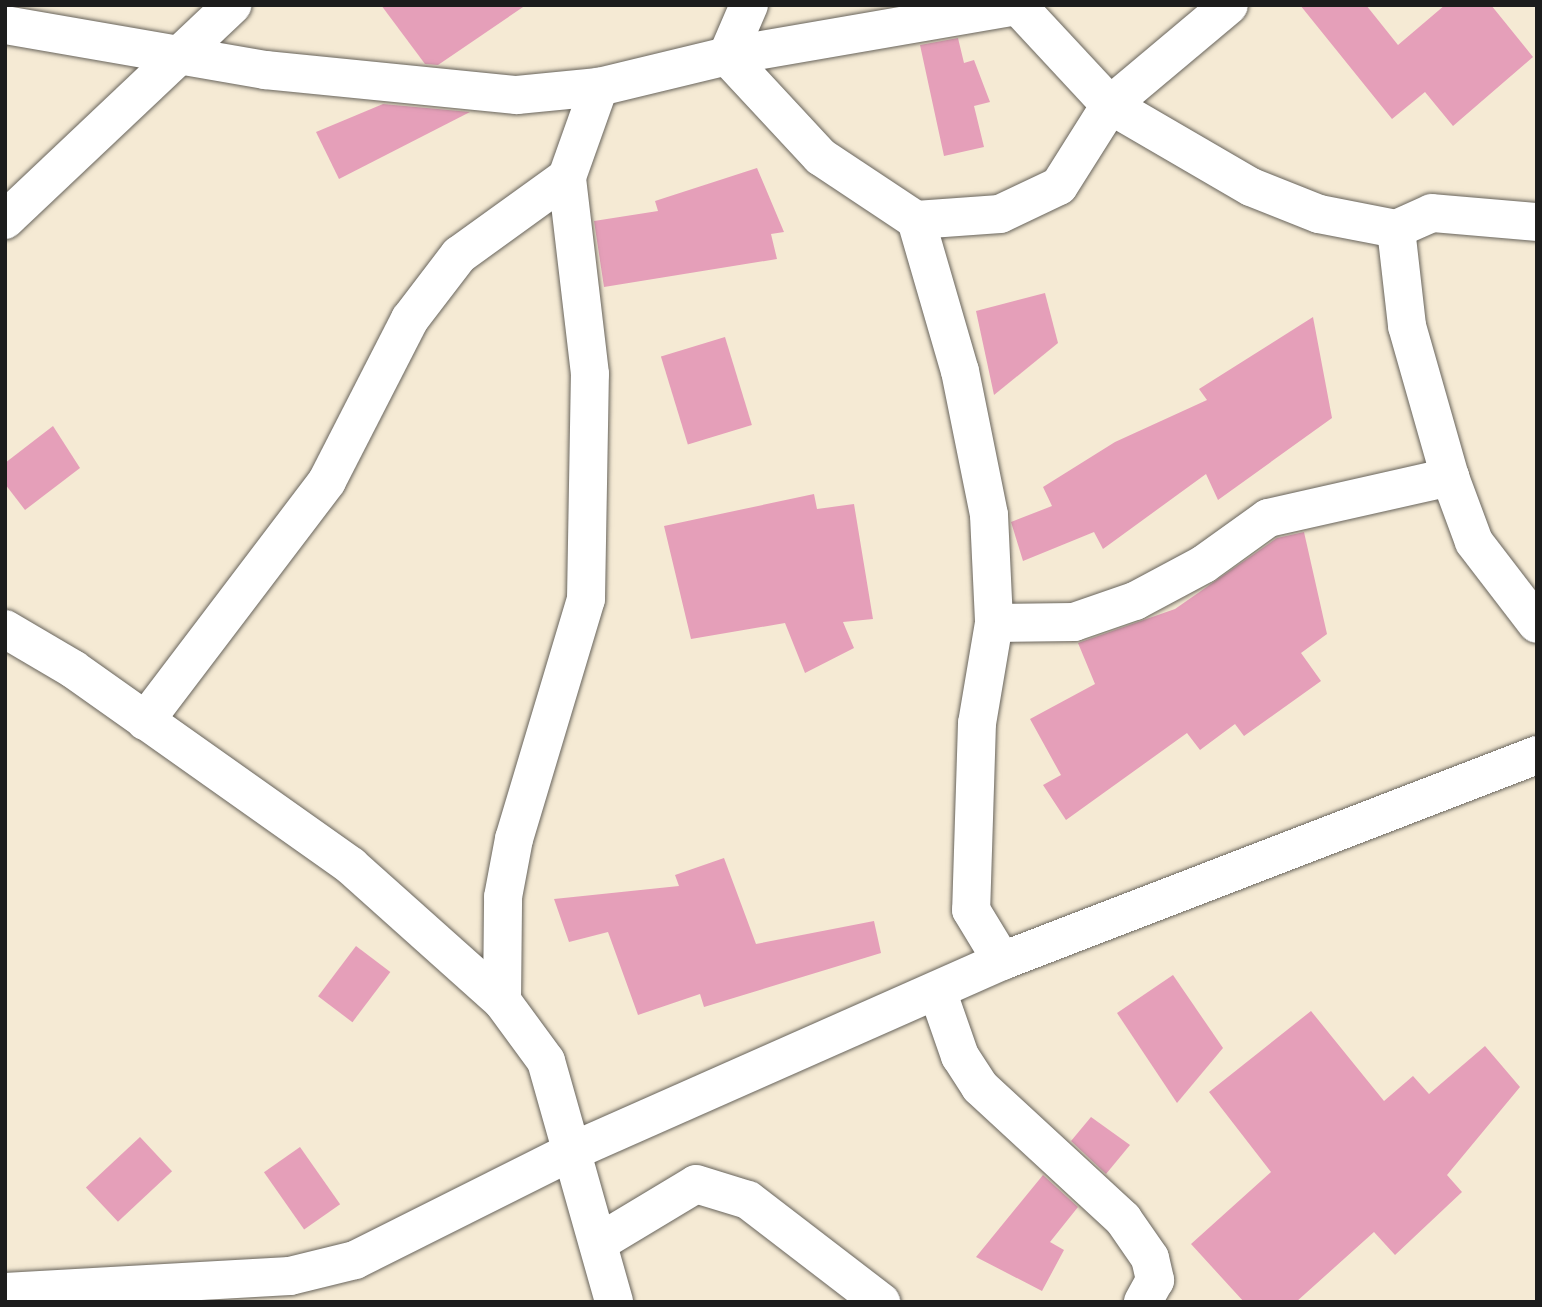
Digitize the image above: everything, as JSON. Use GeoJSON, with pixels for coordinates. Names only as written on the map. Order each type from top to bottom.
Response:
{"type":"FeatureCollection","features":[{"type":"Feature","properties":{"kind":"street"},"geometry":{"type":"LineString","coordinates":[[5,220],[232,5]]}},
{"type":"Feature","properties":{"kind":"street"},"geometry":{"type":"LineString","coordinates":[[727,56],[749,5]]}},
{"type":"Feature","properties":{"kind":"street"},"geometry":{"type":"LineString","coordinates":[[5,25],[178,56],[444,91],[517,94],[599,87],[727,56],[1017,5],[1110,104],[1251,187],[1320,214],[1396,229],[1432,213],[1537,222]]}},
{"type":"Feature","properties":{"kind":"street"},"geometry":{"type":"LineString","coordinates":[[727,56],[821,156],[916,220],[1000,214],[1031,205],[1059,186],[1110,104],[1229,5]]}},
{"type":"Feature","properties":{"kind":"street"},"geometry":{"type":"LineString","coordinates":[[502,1001],[503,897],[514,839],[586,599],[590,374],[567,177],[599,87]]}},
{"type":"Feature","properties":{"kind":"street"},"geometry":{"type":"LineString","coordinates":[[145,721],[327,481],[410,319],[459,255],[567,177]]}},
{"type":"Feature","properties":{"kind":"street"},"geometry":{"type":"LineString","coordinates":[[916,220],[976,449],[989,515],[995,623],[977,723],[970,843],[971,911],[1002,961]]}},
{"type":"Feature","properties":{"kind":"street"},"geometry":{"type":"LineString","coordinates":[[1396,229],[1407,326],[1450,477],[1474,542],[1537,624]]}},
{"type":"Feature","properties":{"kind":"street"},"geometry":{"type":"LineString","coordinates":[[995,623],[1074,622],[1135,601],[1193,570],[1268,518],[1450,477]]}},
{"type":"Feature","properties":{"kind":"street"},"geometry":{"type":"LineString","coordinates":[[5,629],[145,721],[351,866],[502,1001],[546,1061],[614,1302]]}},
{"type":"Feature","properties":{"kind":"street"},"geometry":{"type":"LineString","coordinates":[[5,1292],[290,1276],[355,1261],[573,1151],[938,993],[1002,961],[1537,755]]}},
{"type":"Feature","properties":{"kind":"street"},"geometry":{"type":"LineString","coordinates":[[938,993],[960,1056],[980,1087],[1123,1219],[1150,1258],[1155,1280],[1143,1302]]}},
{"type":"Feature","properties":{"kind":"street"},"geometry":{"type":"LineString","coordinates":[[598,1243],[696,1184],[748,1200],[881,1302]]}},
{"type":"Feature","properties":{"kind":"building"},"geometry":{"type":"Polygon","coordinates":[[[381,5],[526,5],[438,65],[425,64],[381,5]]]}},
{"type":"Feature","properties":{"kind":"building"},"geometry":{"type":"Polygon","coordinates":[[[1300,5],[1366,5],[1398,45],[1445,5],[1491,5],[1533,57],[1453,126],[1425,92],[1392,119],[1300,5]]]}},
{"type":"Feature","properties":{"kind":"building"},"geometry":{"type":"Polygon","coordinates":[[[958,38],[964,63],[974,60],[990,102],[974,106],[984,147],[944,156],[920,45],[958,38]]]}},
{"type":"Feature","properties":{"kind":"building"},"geometry":{"type":"Polygon","coordinates":[[[383,104],[470,112],[339,179],[316,132],[383,104]]]}},
{"type":"Feature","properties":{"kind":"building"},"geometry":{"type":"Polygon","coordinates":[[[757,168],[784,232],[771,234],[777,259],[604,287],[594,221],[658,211],[655,201],[757,168]]]}},
{"type":"Feature","properties":{"kind":"building"},"geometry":{"type":"Polygon","coordinates":[[[1045,293],[1058,343],[994,395],[976,311],[1045,293]]]}},
{"type":"Feature","properties":{"kind":"building"},"geometry":{"type":"Polygon","coordinates":[[[1313,317],[1332,418],[1218,500],[1206,474],[1103,549],[1094,532],[1023,561],[1011,522],[1052,506],[1043,487],[1115,442],[1207,400],[1199,389],[1313,317]]]}},
{"type":"Feature","properties":{"kind":"building"},"geometry":{"type":"Polygon","coordinates":[[[725,337],[752,425],[688,445],[661,357],[725,337]]]}},
{"type":"Feature","properties":{"kind":"building"},"geometry":{"type":"Polygon","coordinates":[[[53,426],[80,468],[25,510],[5,484],[5,463],[53,426]]]}},
{"type":"Feature","properties":{"kind":"building"},"geometry":{"type":"Polygon","coordinates":[[[814,494],[817,509],[854,504],[873,619],[843,622],[854,648],[805,673],[785,623],[691,639],[664,526],[814,494]]]}},
{"type":"Feature","properties":{"kind":"building"},"geometry":{"type":"Polygon","coordinates":[[[1304,532],[1327,634],[1301,653],[1321,681],[1244,736],[1235,724],[1200,750],[1187,733],[1066,820],[1043,785],[1061,775],[1030,719],[1095,684],[1078,643],[1175,609],[1277,538],[1304,532]]]}},
{"type":"Feature","properties":{"kind":"building"},"geometry":{"type":"Polygon","coordinates":[[[724,858],[756,944],[874,921],[881,953],[704,1007],[700,994],[638,1015],[608,932],[569,942],[554,899],[679,886],[675,875],[724,858]]]}},
{"type":"Feature","properties":{"kind":"building"},"geometry":{"type":"Polygon","coordinates":[[[356,946],[390,972],[352,1022],[318,996],[356,946]]]}},
{"type":"Feature","properties":{"kind":"building"},"geometry":{"type":"Polygon","coordinates":[[[1173,975],[1223,1048],[1177,1103],[1117,1013],[1173,975]]]}},
{"type":"Feature","properties":{"kind":"building"},"geometry":{"type":"Polygon","coordinates":[[[1311,1011],[1384,1101],[1413,1076],[1429,1094],[1485,1046],[1520,1087],[1447,1175],[1462,1192],[1395,1255],[1374,1232],[1296,1302],[1244,1302],[1191,1244],[1271,1172],[1209,1092],[1311,1011]]]}},
{"type":"Feature","properties":{"kind":"building"},"geometry":{"type":"Polygon","coordinates":[[[1091,1117],[1130,1145],[1106,1174],[1071,1141],[1091,1117]]]}},
{"type":"Feature","properties":{"kind":"building"},"geometry":{"type":"Polygon","coordinates":[[[140,1137],[172,1171],[118,1222],[86,1187],[140,1137]]]}},
{"type":"Feature","properties":{"kind":"building"},"geometry":{"type":"Polygon","coordinates":[[[300,1147],[340,1204],[304,1230],[264,1172],[300,1147]]]}},
{"type":"Feature","properties":{"kind":"building"},"geometry":{"type":"Polygon","coordinates":[[[1043,1175],[1078,1207],[1050,1242],[1064,1250],[1042,1291],[976,1257],[1043,1175]]]}}]}
